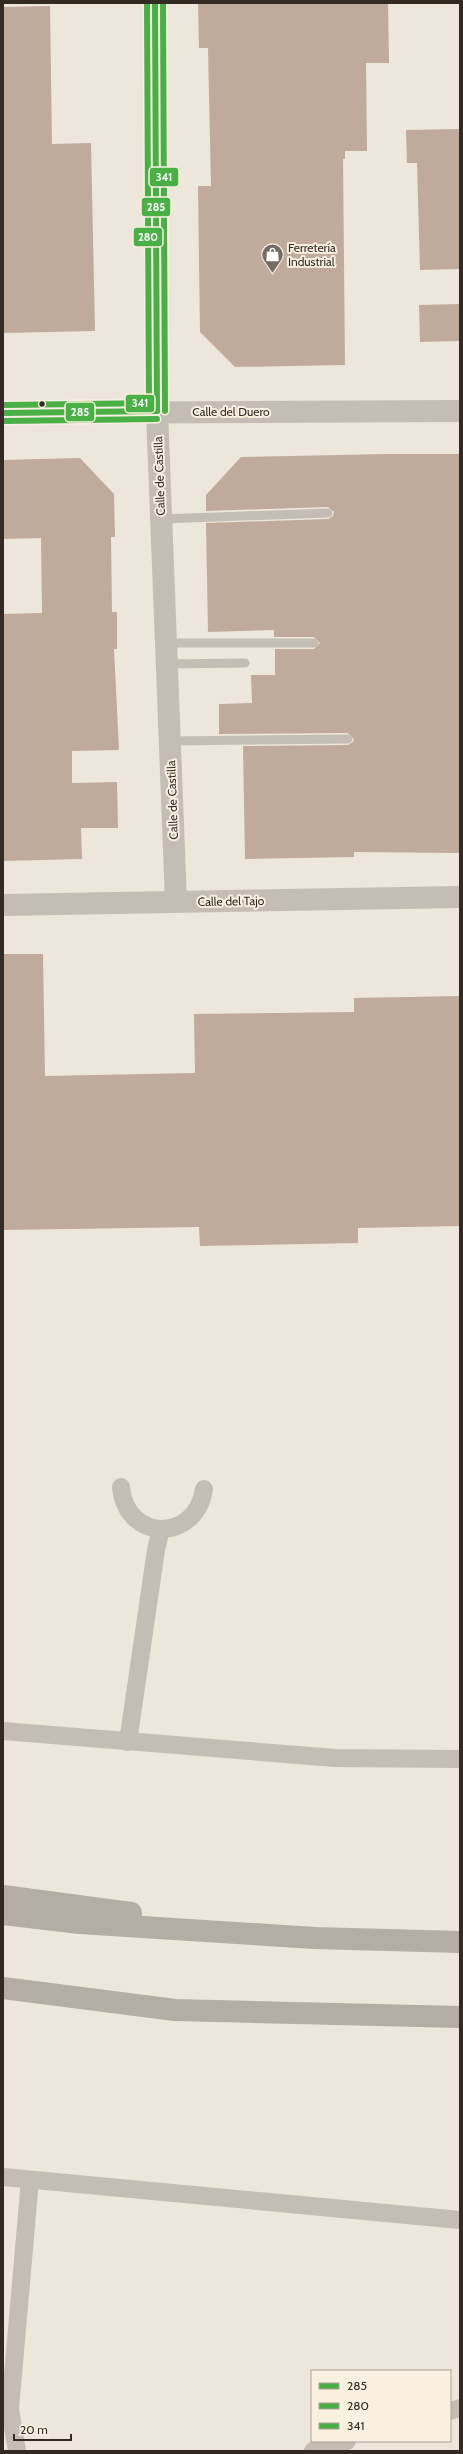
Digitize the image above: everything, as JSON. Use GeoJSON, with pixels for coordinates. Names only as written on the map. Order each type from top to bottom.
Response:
{"type":"FeatureCollection","features":[{"type":"Feature","properties":{"kind":"highway"},"geometry":{"type":"LineString","coordinates":[[3,1896],[315,1938]]}},
{"type":"Feature","properties":{"kind":"highway"},"geometry":{"type":"LineString","coordinates":[[3,1914],[80,1923],[315,1938],[460,1942]]}},
{"type":"Feature","properties":{"kind":"highway"},"geometry":{"type":"LineString","coordinates":[[3,1988],[175,2010]]}},
{"type":"Feature","properties":{"kind":"highway"},"geometry":{"type":"LineString","coordinates":[[3,1998],[175,2010],[460,2017]]}},
{"type":"Feature","properties":{"kind":"street","name":"Calle de Castilla"},"geometry":{"type":"LineString","coordinates":[[155,3],[157,411],[176,902]]}},
{"type":"Feature","properties":{"kind":"street","name":"Calle del Duero"},"geometry":{"type":"LineString","coordinates":[[3,413],[460,410]]}},
{"type":"Feature","properties":{"kind":"street","name":"Calle del Tajo"},"geometry":{"type":"LineString","coordinates":[[3,905],[460,896]]}},
{"type":"Feature","properties":{"kind":"street"},"geometry":{"type":"LineString","coordinates":[[121,1487],[125,1506],[130,1515],[145,1526],[161,1529],[174,1528],[191,1518],[198,1509],[204,1488]]}},
{"type":"Feature","properties":{"kind":"street"},"geometry":{"type":"LineString","coordinates":[[128,1742],[156,1550],[161,1529]]}},
{"type":"Feature","properties":{"kind":"street"},"geometry":{"type":"LineString","coordinates":[[3,1731],[335,1758],[460,1759]]}},
{"type":"Feature","properties":{"kind":"street"},"geometry":{"type":"LineString","coordinates":[[3,2177],[460,2220]]}},
{"type":"Feature","properties":{"kind":"street"},"geometry":{"type":"LineString","coordinates":[[17,2451],[10,2409],[30,2180]]}},
{"type":"Feature","properties":{"kind":"street"},"geometry":{"type":"LineString","coordinates":[[313,2451],[344,2442]]}},
{"type":"Feature","properties":{"kind":"lane"},"geometry":{"type":"LineString","coordinates":[[161,519],[328,513]]}},
{"type":"Feature","properties":{"kind":"lane"},"geometry":{"type":"LineString","coordinates":[[166,653],[314,643]]}},
{"type":"Feature","properties":{"kind":"lane"},"geometry":{"type":"LineString","coordinates":[[166,653],[244,663]]}},
{"type":"Feature","properties":{"kind":"lane"},"geometry":{"type":"LineString","coordinates":[[170,741],[348,739]]}},
{"type":"Feature","properties":{"kind":"building"},"geometry":{"type":"Polygon","coordinates":[[[198,3],[388,3],[389,63],[366,63],[367,151],[345,151],[345,159],[343,159],[345,365],[235,367],[200,332],[198,186],[211,186],[208,48],[199,48],[198,3]]]}},
{"type":"Feature","properties":{"kind":"building"},"geometry":{"type":"Polygon","coordinates":[[[50,6],[52,144],[91,143],[95,331],[3,333],[3,7],[50,6]]]}},
{"type":"Feature","properties":{"kind":"building"},"geometry":{"type":"Polygon","coordinates":[[[460,129],[460,269],[420,270],[417,163],[407,163],[406,130],[460,129]]]}},
{"type":"Feature","properties":{"kind":"building"},"geometry":{"type":"Polygon","coordinates":[[[460,304],[460,341],[420,342],[419,305],[460,304]]]}},
{"type":"Feature","properties":{"kind":"building"},"geometry":{"type":"Polygon","coordinates":[[[460,454],[460,853],[354,852],[354,857],[245,859],[243,746],[348,745],[353,742],[354,739],[348,733],[219,734],[219,704],[252,703],[251,675],[275,675],[275,649],[314,649],[320,643],[314,637],[274,637],[274,630],[208,632],[206,523],[328,519],[333,516],[334,512],[328,507],[206,511],[206,495],[241,457],[460,454]]]}},
{"type":"Feature","properties":{"kind":"building"},"geometry":{"type":"Polygon","coordinates":[[[80,458],[114,494],[115,537],[111,537],[112,612],[117,612],[117,649],[114,649],[119,750],[72,751],[72,783],[117,782],[118,828],[81,828],[82,859],[3,861],[3,614],[42,613],[41,538],[3,539],[3,460],[80,458]]]}},
{"type":"Feature","properties":{"kind":"building"},"geometry":{"type":"Polygon","coordinates":[[[3,954],[43,954],[45,1076],[195,1073],[194,1014],[354,1012],[354,998],[460,996],[460,1226],[358,1228],[358,1243],[200,1246],[199,1227],[3,1230],[3,954]]]}},
{"type":"Feature","properties":{"kind":"transit line","name":"280"},"geometry":{"type":"LineString","coordinates":[[147,3],[149,411]]}},
{"type":"Feature","properties":{"kind":"transit line","name":"285"},"geometry":{"type":"LineString","coordinates":[[155,3],[157,411]]}},
{"type":"Feature","properties":{"kind":"transit line","name":"341"},"geometry":{"type":"LineString","coordinates":[[163,3],[165,411]]}},
{"type":"Feature","properties":{"kind":"transit line","name":"341"},"geometry":{"type":"LineString","coordinates":[[3,405],[157,403]]}},
{"type":"Feature","properties":{"kind":"transit line","name":"285"},"geometry":{"type":"LineString","coordinates":[[3,413],[157,411]]}},
{"type":"Feature","properties":{"kind":"transit line","name":"280"},"geometry":{"type":"LineString","coordinates":[[3,421],[157,419]]}},
{"type":"Feature","properties":{"kind":"place","name":"Ferretería Industrial"},"geometry":{"type":"Point","coordinates":[273,274]}}]}
